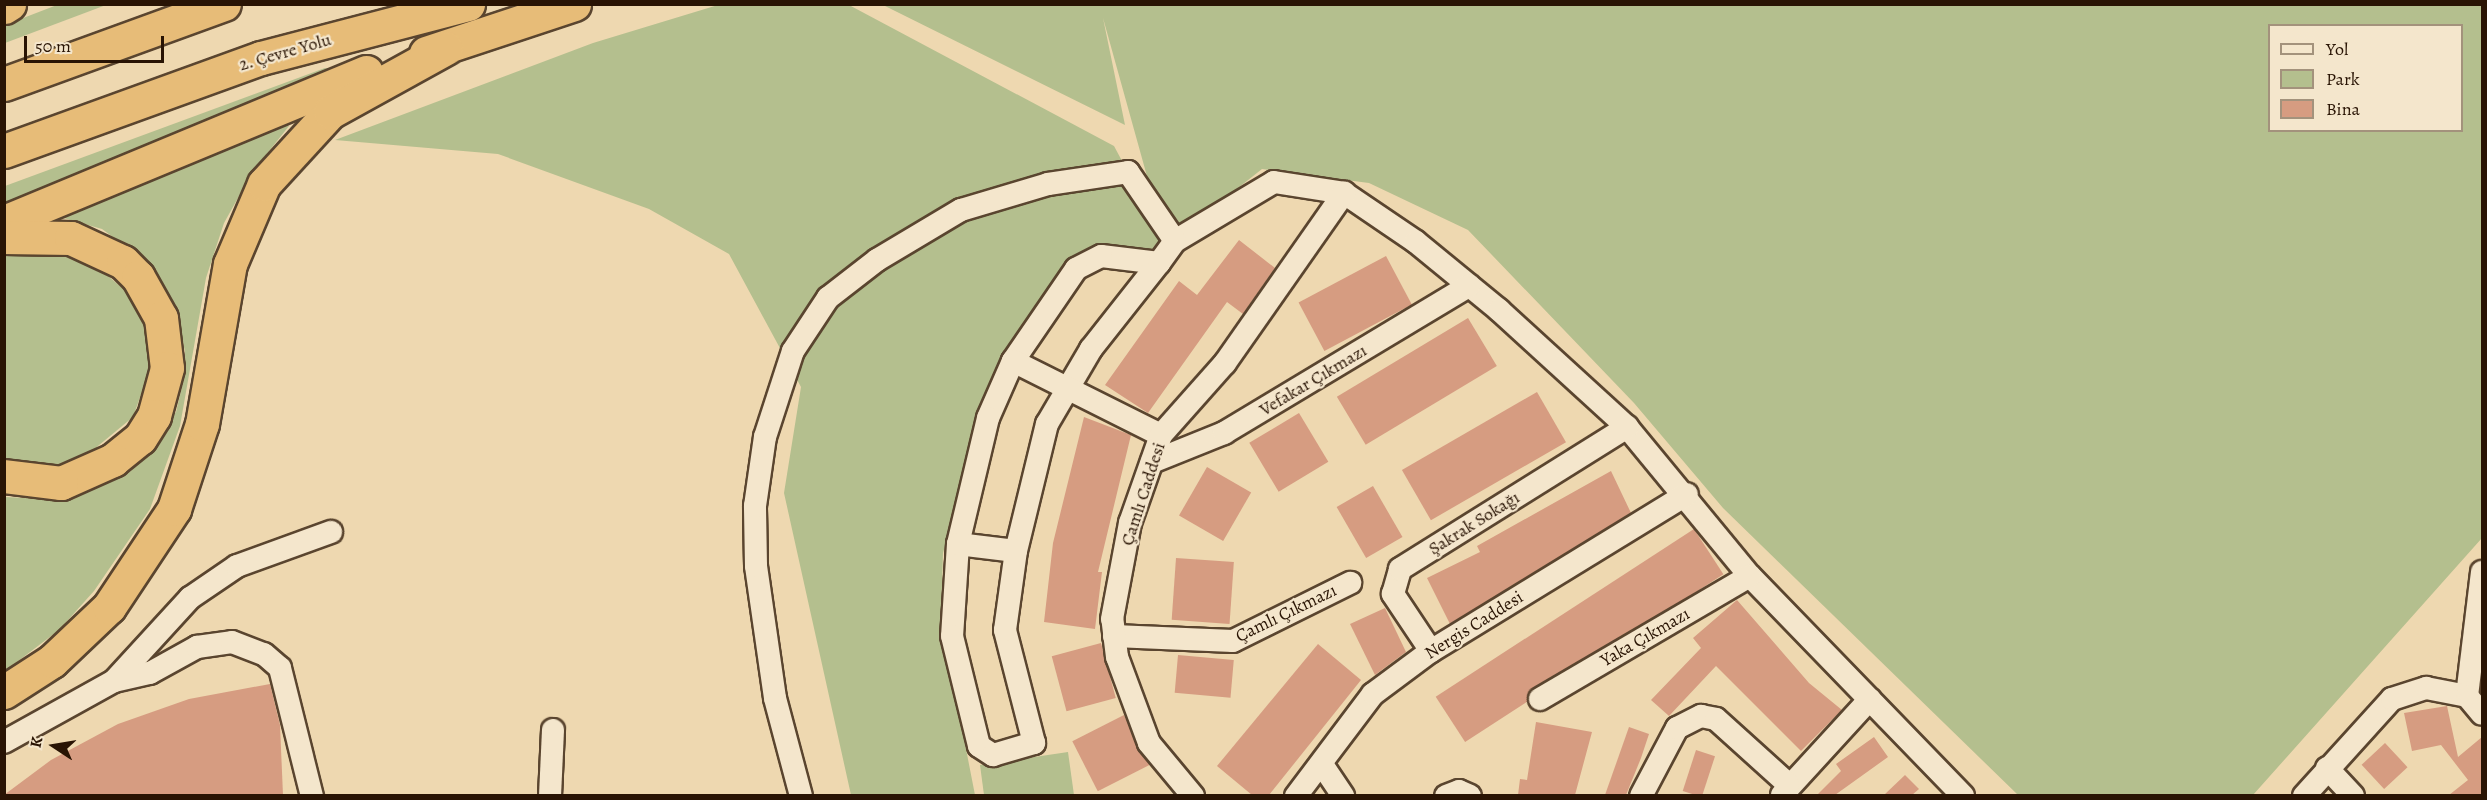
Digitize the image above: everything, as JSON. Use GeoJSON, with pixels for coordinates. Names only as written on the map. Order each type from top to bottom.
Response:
{"type":"FeatureCollection","features":[{"type":"Feature","properties":{"kind":"highway"},"geometry":{"type":"LineString","coordinates":[[4,7],[9,4]]}},
{"type":"Feature","properties":{"kind":"highway"},"geometry":{"type":"LineString","coordinates":[[4,84],[224,4]]}},
{"type":"Feature","properties":{"kind":"highway","name":"2. Çevre Yolu"},"geometry":{"type":"LineString","coordinates":[[4,151],[261,58],[468,4]]}},
{"type":"Feature","properties":{"kind":"highway"},"geometry":{"type":"LineString","coordinates":[[4,222],[300,97],[574,4]]}},
{"type":"Feature","properties":{"kind":"highway"},"geometry":{"type":"LineString","coordinates":[[4,692],[52,661],[109,607],[174,509],[202,424],[230,264],[264,184],[330,112],[446,48]]}},
{"type":"Feature","properties":{"kind":"highway"},"geometry":{"type":"LineString","coordinates":[[4,237],[71,238],[123,262],[138,277],[161,318],[166,368],[154,416],[140,438],[113,460],[61,483],[4,476]]}},
{"type":"Feature","properties":{"kind":"street"},"geometry":{"type":"LineString","coordinates":[[801,795],[775,698],[756,554],[755,506],[765,437],[793,351],[828,298],[877,260],[961,210],[1048,184],[1128,172],[1175,241]]}},
{"type":"Feature","properties":{"kind":"street"},"geometry":{"type":"LineString","coordinates":[[1159,263],[1101,256],[1076,269],[1013,361],[988,418],[958,544],[952,636],[979,746],[993,755],[1034,743],[1005,630],[1016,551],[1047,424],[1068,388],[1159,263],[1175,241],[1274,182],[1344,193],[1469,286],[1627,427],[1687,494],[1750,576],[1870,699],[1950,790]]}},
{"type":"Feature","properties":{"kind":"street","name":"Çamlı Caddesi"},"geometry":{"type":"LineString","coordinates":[[1193,795],[1149,743],[1114,636],[1112,620],[1130,523],[1161,435],[1225,363],[1344,193]]}},
{"type":"Feature","properties":{"kind":"street","name":"Vefakar Çıkmazı"},"geometry":{"type":"LineString","coordinates":[[1152,462],[1224,433],[1469,286]]}},
{"type":"Feature","properties":{"kind":"street"},"geometry":{"type":"LineString","coordinates":[[1013,361],[1161,435]]}},
{"type":"Feature","properties":{"kind":"street","name":"Şakrak Sokağı"},"geometry":{"type":"LineString","coordinates":[[1431,651],[1393,594],[1401,569],[1627,427]]}},
{"type":"Feature","properties":{"kind":"street","name":"Nergis Caddesi"},"geometry":{"type":"LineString","coordinates":[[1296,795],[1323,765],[1358,708],[1431,651],[1687,494]]}},
{"type":"Feature","properties":{"kind":"street"},"geometry":{"type":"LineString","coordinates":[[114,681],[190,598],[237,566],[331,532]]}},
{"type":"Feature","properties":{"kind":"street"},"geometry":{"type":"LineString","coordinates":[[958,544],[1016,551]]}},
{"type":"Feature","properties":{"kind":"street"},"geometry":{"type":"LineString","coordinates":[[2467,696],[2482,572]]}},
{"type":"Feature","properties":{"kind":"street","name":"Yaka Çıkmazı"},"geometry":{"type":"LineString","coordinates":[[1540,699],[1750,576]]}},
{"type":"Feature","properties":{"kind":"street","name":"Çamlı Çıkmazı"},"geometry":{"type":"LineString","coordinates":[[1114,636],[1233,641],[1350,583]]}},
{"type":"Feature","properties":{"kind":"street"},"geometry":{"type":"LineString","coordinates":[[4,742],[114,681],[150,673],[196,646],[232,642],[264,654],[280,668],[312,795]]}},
{"type":"Feature","properties":{"kind":"street"},"geometry":{"type":"LineString","coordinates":[[2304,795],[2392,699],[2426,688],[2467,696],[2482,714]]}},
{"type":"Feature","properties":{"kind":"street"},"geometry":{"type":"LineString","coordinates":[[1641,795],[1677,728],[1701,716],[1716,719],[1785,790],[1870,699]]}},
{"type":"Feature","properties":{"kind":"street"},"geometry":{"type":"LineString","coordinates":[[549,795],[553,730]]}},
{"type":"Feature","properties":{"kind":"street"},"geometry":{"type":"LineString","coordinates":[[1323,765],[1343,795]]}},
{"type":"Feature","properties":{"kind":"street"},"geometry":{"type":"LineString","coordinates":[[2327,768],[2353,795]]}},
{"type":"Feature","properties":{"kind":"street"},"geometry":{"type":"LineString","coordinates":[[1446,795],[1459,791],[1470,795]]}},
{"type":"Feature","properties":{"kind":"green space"},"geometry":{"type":"Polygon","coordinates":[[[57,5],[106,5],[5,43],[5,25],[57,5]]]}},
{"type":"Feature","properties":{"kind":"green space"},"geometry":{"type":"Polygon","coordinates":[[[718,5],[849,5],[1114,146],[1165,241],[1103,18],[1125,125],[883,5],[2482,5],[2482,538],[2253,795],[2018,795],[1723,508],[1634,403],[1468,230],[1369,183],[1262,169],[1166,245],[1158,260],[1100,252],[979,426],[943,553],[941,621],[975,795],[851,795],[784,493],[801,387],[729,254],[649,209],[498,154],[335,140],[593,43],[718,5]]]}},
{"type":"Feature","properties":{"kind":"green space"},"geometry":{"type":"Polygon","coordinates":[[[325,68],[332,69],[5,210],[5,186],[325,68]]]}},
{"type":"Feature","properties":{"kind":"green space"},"geometry":{"type":"Polygon","coordinates":[[[286,123],[289,126],[253,171],[224,223],[206,278],[180,426],[150,509],[94,591],[59,630],[5,671],[5,497],[69,500],[131,471],[176,412],[184,378],[185,352],[176,306],[151,265],[102,229],[60,217],[286,123]]]}},
{"type":"Feature","properties":{"kind":"green space"},"geometry":{"type":"Polygon","coordinates":[[[32,252],[75,256],[95,265],[127,292],[149,335],[149,372],[133,417],[81,460],[37,468],[5,458],[5,256],[32,252]]]}},
{"type":"Feature","properties":{"kind":"green space"},"geometry":{"type":"Polygon","coordinates":[[[1068,752],[1074,795],[984,795],[980,765],[1068,752]]]}},
{"type":"Feature","properties":{"kind":"building"},"geometry":{"type":"Polygon","coordinates":[[[1239,240],[1275,268],[1243,314],[1227,302],[1148,413],[1105,385],[1179,281],[1197,295],[1239,240]]]}},
{"type":"Feature","properties":{"kind":"building"},"geometry":{"type":"Polygon","coordinates":[[[1386,256],[1412,305],[1324,351],[1299,302],[1386,256]]]}},
{"type":"Feature","properties":{"kind":"building"},"geometry":{"type":"Polygon","coordinates":[[[1468,318],[1497,366],[1366,445],[1337,397],[1468,318]]]}},
{"type":"Feature","properties":{"kind":"building"},"geometry":{"type":"Polygon","coordinates":[[[1537,392],[1566,442],[1431,520],[1402,470],[1537,392]]]}},
{"type":"Feature","properties":{"kind":"building"},"geometry":{"type":"Polygon","coordinates":[[[1299,413],[1328,462],[1279,492],[1249,443],[1299,413]]]}},
{"type":"Feature","properties":{"kind":"building"},"geometry":{"type":"Polygon","coordinates":[[[1084,417],[1131,435],[1098,572],[1102,572],[1095,629],[1044,622],[1053,543],[1084,417]]]}},
{"type":"Feature","properties":{"kind":"building"},"geometry":{"type":"Polygon","coordinates":[[[1207,467],[1251,492],[1223,541],[1179,515],[1207,467]]]}},
{"type":"Feature","properties":{"kind":"building"},"geometry":{"type":"Polygon","coordinates":[[[1611,471],[1631,513],[1450,624],[1427,578],[1480,552],[1477,546],[1611,471]]]}},
{"type":"Feature","properties":{"kind":"building"},"geometry":{"type":"Polygon","coordinates":[[[1373,486],[1402,537],[1366,558],[1337,507],[1373,486]]]}},
{"type":"Feature","properties":{"kind":"building"},"geometry":{"type":"Polygon","coordinates":[[[1694,529],[1723,574],[1465,742],[1436,697],[1694,529]]]}},
{"type":"Feature","properties":{"kind":"building"},"geometry":{"type":"Polygon","coordinates":[[[1176,558],[1234,562],[1230,624],[1172,620],[1176,558]]]}},
{"type":"Feature","properties":{"kind":"building"},"geometry":{"type":"Polygon","coordinates":[[[1737,600],[1809,683],[1842,710],[1801,751],[1716,666],[1669,716],[1651,700],[1701,648],[1693,638],[1737,600]]]}},
{"type":"Feature","properties":{"kind":"building"},"geometry":{"type":"Polygon","coordinates":[[[1385,608],[1406,652],[1375,675],[1350,624],[1385,608]]]}},
{"type":"Feature","properties":{"kind":"building"},"geometry":{"type":"Polygon","coordinates":[[[1101,643],[1116,698],[1066,711],[1052,656],[1101,643]]]}},
{"type":"Feature","properties":{"kind":"building"},"geometry":{"type":"Polygon","coordinates":[[[1318,644],[1361,680],[1269,795],[1252,795],[1217,766],[1318,644]]]}},
{"type":"Feature","properties":{"kind":"building"},"geometry":{"type":"Polygon","coordinates":[[[1178,655],[1234,660],[1230,698],[1175,693],[1178,655]]]}},
{"type":"Feature","properties":{"kind":"building"},"geometry":{"type":"Polygon","coordinates":[[[270,684],[280,725],[283,795],[4,795],[51,760],[118,724],[189,699],[270,684]]]}},
{"type":"Feature","properties":{"kind":"building"},"geometry":{"type":"Polygon","coordinates":[[[2447,706],[2458,757],[2482,737],[2482,795],[2449,795],[2468,780],[2441,745],[2412,751],[2404,713],[2447,706]]]}},
{"type":"Feature","properties":{"kind":"building"},"geometry":{"type":"Polygon","coordinates":[[[1124,715],[1149,765],[1098,791],[1072,741],[1124,715]]]}},
{"type":"Feature","properties":{"kind":"building"},"geometry":{"type":"Polygon","coordinates":[[[1536,722],[1592,732],[1575,795],[1518,795],[1520,779],[1527,780],[1536,722]]]}},
{"type":"Feature","properties":{"kind":"building"},"geometry":{"type":"Polygon","coordinates":[[[1629,727],[1649,734],[1641,758],[1626,795],[1605,795],[1629,727]]]}},
{"type":"Feature","properties":{"kind":"building"},"geometry":{"type":"Polygon","coordinates":[[[1874,737],[1888,757],[1835,795],[1817,795],[1841,771],[1836,764],[1874,737]]]}},
{"type":"Feature","properties":{"kind":"building"},"geometry":{"type":"Polygon","coordinates":[[[2385,743],[2408,767],[2384,789],[2362,765],[2385,743]]]}},
{"type":"Feature","properties":{"kind":"building"},"geometry":{"type":"Polygon","coordinates":[[[1696,750],[1715,756],[1702,796],[1683,791],[1696,750]]]}},
{"type":"Feature","properties":{"kind":"building"},"geometry":{"type":"Polygon","coordinates":[[[1905,775],[1919,789],[1912,795],[1884,795],[1905,775]]]}},
{"type":"Feature","properties":{"kind":"waterway"},"geometry":{"type":"LineString","coordinates":[[270,154],[308,112]]}},
{"type":"Feature","properties":{"kind":"waterway"},"geometry":{"type":"LineString","coordinates":[[198,354],[212,275]]}},
{"type":"Feature","properties":{"kind":"waterway"},"geometry":{"type":"LineString","coordinates":[[83,491],[115,476]]}}]}
